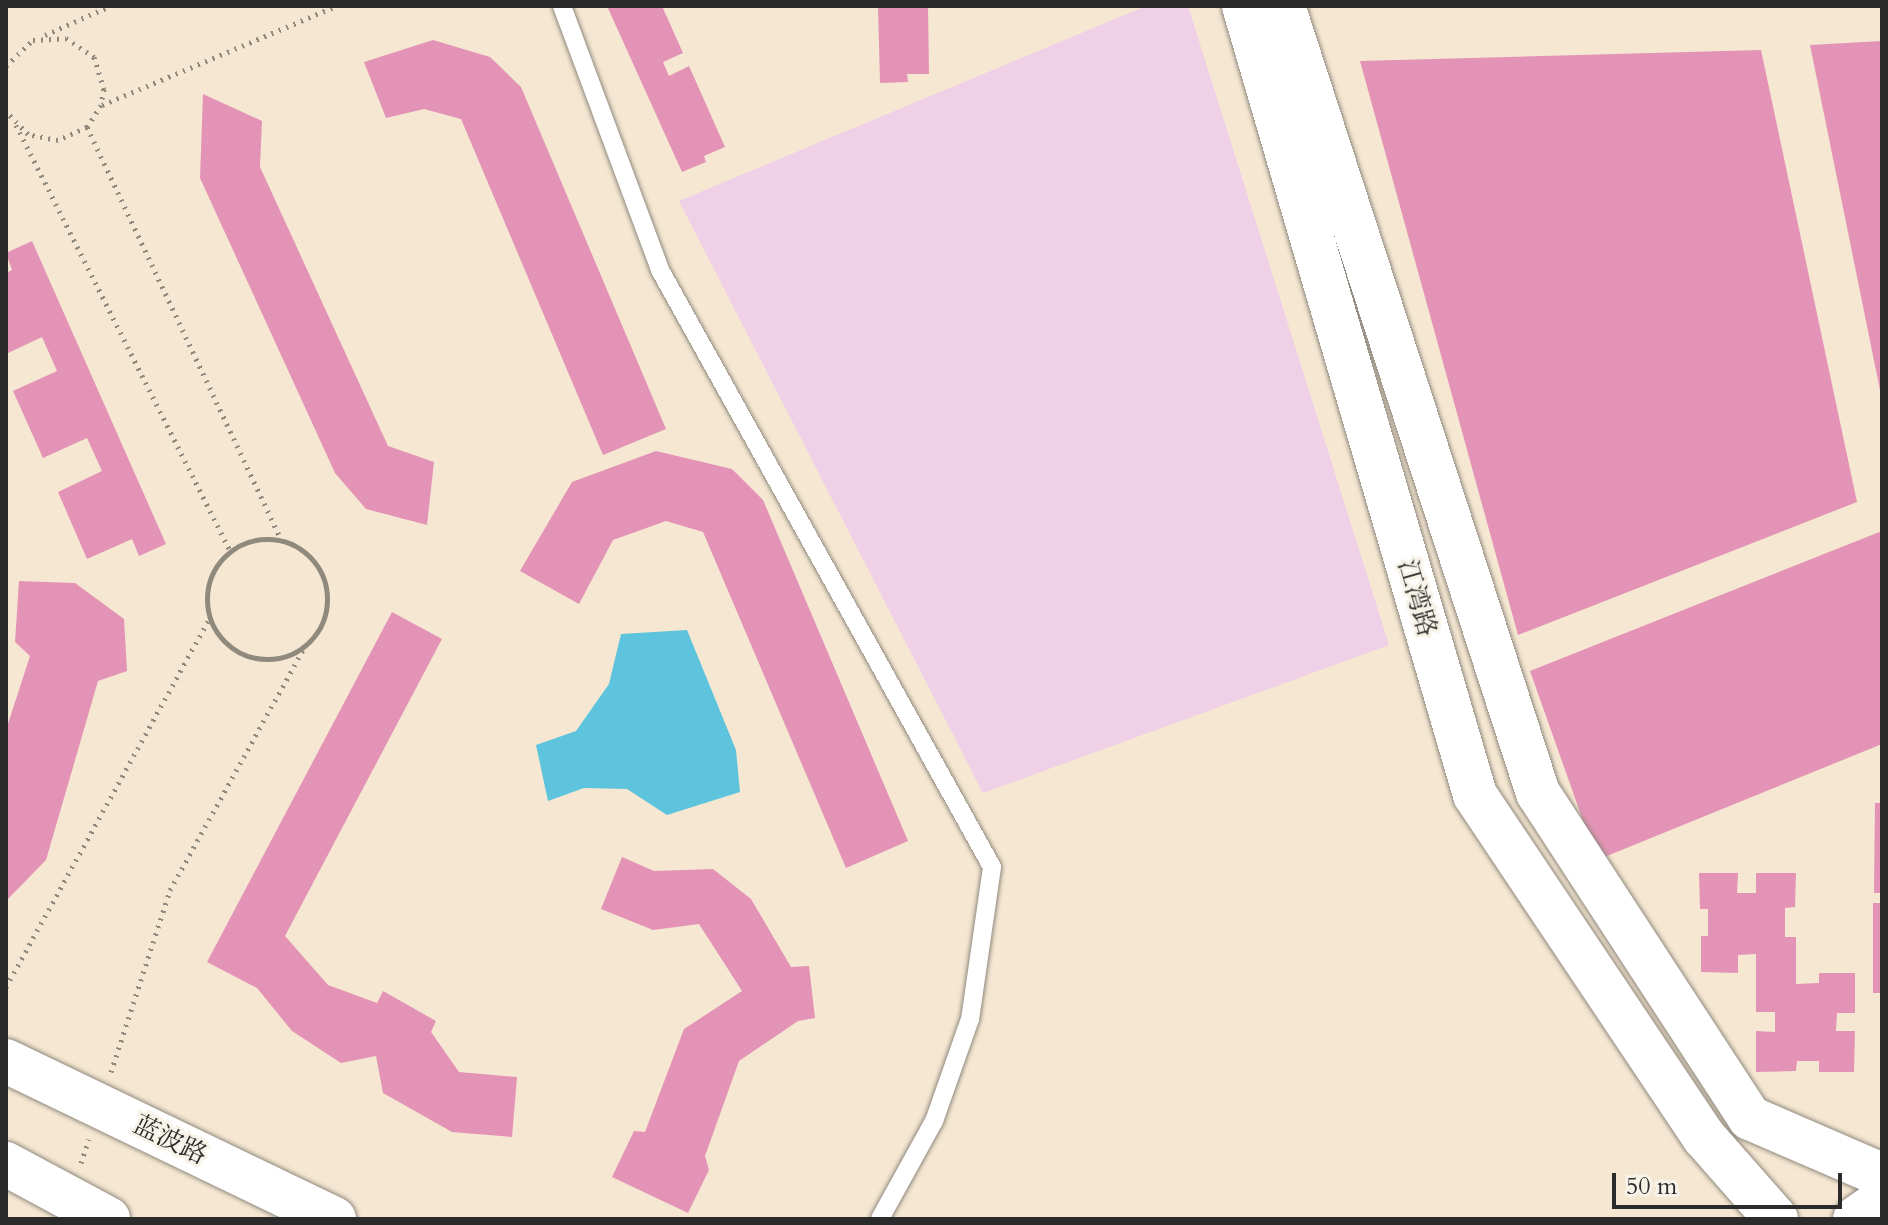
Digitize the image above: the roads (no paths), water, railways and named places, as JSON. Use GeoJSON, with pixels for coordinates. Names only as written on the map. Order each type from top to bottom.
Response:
{"type":"FeatureCollection","features":[{"type":"Feature","properties":{"kind":"street","name":"江湾路"},"geometry":{"type":"LineString","coordinates":[[1244,6],[1475,795],[1704,1137],[1776,1219]]}},
{"type":"Feature","properties":{"kind":"street","name":"江湾路"},"geometry":{"type":"LineString","coordinates":[[1283,6],[1538,793],[1750,1118],[1882,1175]]}},
{"type":"Feature","properties":{"kind":"street","name":"蓝波路"},"geometry":{"type":"LineString","coordinates":[[6,1061],[334,1219]]}},
{"type":"Feature","properties":{"kind":"street"},"geometry":{"type":"LineString","coordinates":[[6,1164],[108,1219]]}},
{"type":"Feature","properties":{"kind":"street"},"geometry":{"type":"LineString","coordinates":[[1855,1219],[1882,1200]]}},
{"type":"Feature","properties":{"kind":"lane"},"geometry":{"type":"LineString","coordinates":[[562,6],[660,270],[992,867],[970,1019],[934,1121],[880,1219]]}},
{"type":"Feature","properties":{"kind":"water"},"geometry":{"type":"Polygon","coordinates":[[[687,630],[736,750],[740,792],[667,815],[627,789],[584,788],[548,801],[536,745],[576,731],[609,684],[621,634],[687,630]]]}}]}
